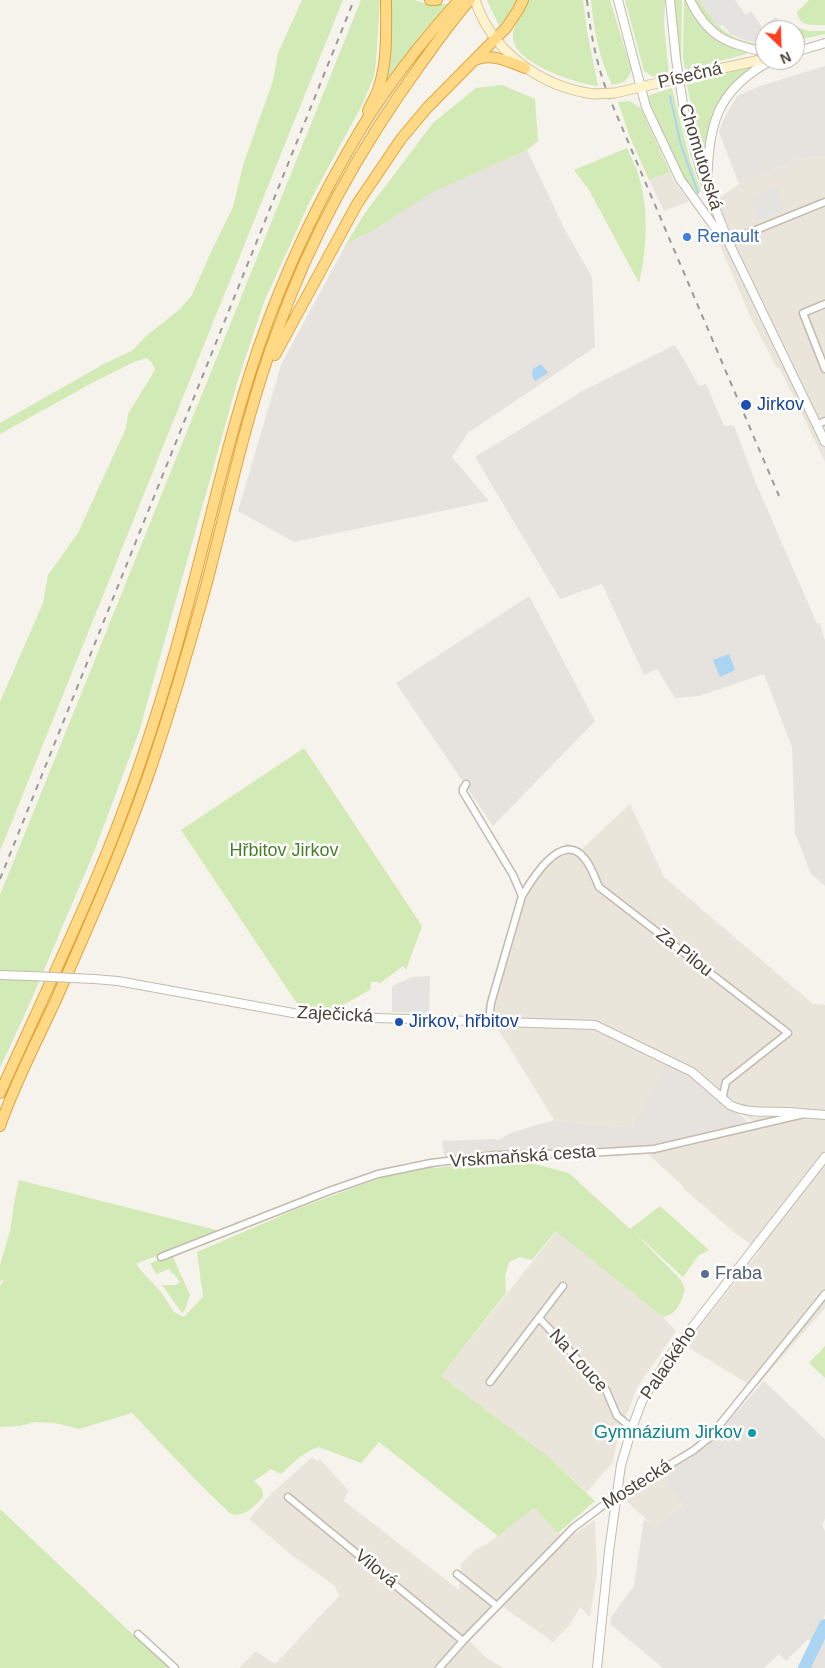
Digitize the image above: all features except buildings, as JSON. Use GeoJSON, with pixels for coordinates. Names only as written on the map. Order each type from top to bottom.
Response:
{"type":"FeatureCollection","features":[{"type":"Feature","properties":{"kind":"highway"},"geometry":{"type":"LineString","coordinates":[[362,128],[378,90],[382,74],[385,50],[386,0]]}},
{"type":"Feature","properties":{"kind":"highway"},"geometry":{"type":"LineString","coordinates":[[430,0],[437,0]]}},
{"type":"Feature","properties":{"kind":"highway"},"geometry":{"type":"LineString","coordinates":[[0,1093],[99,872],[141,761],[168,675],[233,434],[260,346],[279,295],[317,209],[362,128],[394,80],[433,29],[459,0]]}},
{"type":"Feature","properties":{"kind":"highway"},"geometry":{"type":"LineString","coordinates":[[0,1126],[110,876],[152,765],[205,589],[249,417],[278,328],[308,256],[344,184],[367,144],[441,36],[470,0]]}},
{"type":"Feature","properties":{"kind":"highway"},"geometry":{"type":"LineString","coordinates":[[249,417],[276,352],[357,204],[401,138],[471,62],[496,39],[514,17],[523,0]]}},
{"type":"Feature","properties":{"kind":"highway"},"geometry":{"type":"LineString","coordinates":[[471,62],[490,57],[502,59],[525,68]]}},
{"type":"Feature","properties":{"kind":"main road","name":"Písečná"},"geometry":{"type":"LineString","coordinates":[[475,0],[496,39],[525,68],[557,85],[594,94],[615,93],[755,61]]}},
{"type":"Feature","properties":{"kind":"street"},"geometry":{"type":"LineString","coordinates":[[618,0],[643,87],[646,107],[680,178],[728,243],[825,202]]}},
{"type":"Feature","properties":{"kind":"street","name":"Chomutovská"},"geometry":{"type":"LineString","coordinates":[[670,0],[684,110],[707,190],[728,243],[825,442]]}},
{"type":"Feature","properties":{"kind":"street"},"geometry":{"type":"LineString","coordinates":[[690,0],[705,24],[722,39],[741,47],[755,50]]}},
{"type":"Feature","properties":{"kind":"street"},"geometry":{"type":"LineString","coordinates":[[805,49],[825,43]]}},
{"type":"Feature","properties":{"kind":"street"},"geometry":{"type":"LineString","coordinates":[[707,190],[709,148],[717,114],[740,82],[756,70]]}},
{"type":"Feature","properties":{"kind":"street"},"geometry":{"type":"LineString","coordinates":[[825,304],[804,313],[825,370]]}},
{"type":"Feature","properties":{"kind":"street"},"geometry":{"type":"LineString","coordinates":[[817,425],[825,421]]}},
{"type":"Feature","properties":{"kind":"street"},"geometry":{"type":"LineString","coordinates":[[466,784],[463,792],[513,875],[522,896],[491,1004],[489,1021]]}},
{"type":"Feature","properties":{"kind":"street","name":"Za Pilou"},"geometry":{"type":"LineString","coordinates":[[522,896],[531,882],[556,853],[566,850],[579,853],[585,859],[599,887],[788,1034],[726,1082],[722,1099]]}},
{"type":"Feature","properties":{"kind":"street","name":"Zaječická"},"geometry":{"type":"LineString","coordinates":[[0,975],[118,981],[294,1014],[595,1025],[692,1072],[701,1078],[722,1099],[736,1108],[750,1111],[825,1115]]}},
{"type":"Feature","properties":{"kind":"street","name":"Vrskmaňská cesta"},"geometry":{"type":"LineString","coordinates":[[161,1256],[378,1174],[431,1163],[495,1155],[588,1153],[654,1149],[808,1114]]}},
{"type":"Feature","properties":{"kind":"street","name":"Palackého"},"geometry":{"type":"LineString","coordinates":[[597,1668],[617,1494],[622,1465],[632,1428],[642,1402],[669,1357],[825,1157]]}},
{"type":"Feature","properties":{"kind":"street","name":"Na Louce"},"geometry":{"type":"LineString","coordinates":[[490,1382],[563,1286]]}},
{"type":"Feature","properties":{"kind":"street","name":"Mostecká"},"geometry":{"type":"LineString","coordinates":[[439,1668],[573,1528],[617,1494],[694,1450],[709,1438],[825,1294]]}},
{"type":"Feature","properties":{"kind":"street","name":"Na Louce"},"geometry":{"type":"LineString","coordinates":[[539,1318],[606,1390],[617,1416],[632,1428]]}},
{"type":"Feature","properties":{"kind":"street","name":"Vilová"},"geometry":{"type":"LineString","coordinates":[[288,1497],[463,1641]]}},
{"type":"Feature","properties":{"kind":"street"},"geometry":{"type":"LineString","coordinates":[[457,1574],[497,1606]]}},
{"type":"Feature","properties":{"kind":"street"},"geometry":{"type":"LineString","coordinates":[[138,1634],[175,1668]]}},
{"type":"Feature","properties":{"kind":"shaded area"},"geometry":{"type":"Polygon","coordinates":[[[699,0],[735,0],[746,15],[751,11],[757,20],[755,20],[755,42],[746,41],[730,34],[723,25],[718,27],[699,0]]]}},
{"type":"Feature","properties":{"kind":"shaded area"},"geometry":{"type":"Polygon","coordinates":[[[825,66],[825,156],[797,159],[739,184],[719,132],[737,96],[760,86],[825,66]]]}},
{"type":"Feature","properties":{"kind":"shaded area"},"geometry":{"type":"Polygon","coordinates":[[[527,150],[565,230],[592,277],[595,347],[468,433],[452,457],[489,501],[294,542],[238,511],[281,365],[346,244],[374,230],[431,193],[527,150]]]}},
{"type":"Feature","properties":{"kind":"shaded area"},"geometry":{"type":"Polygon","coordinates":[[[825,156],[825,462],[779,367],[777,368],[751,318],[704,208],[739,184],[797,159],[825,156]]]}},
{"type":"Feature","properties":{"kind":"shaded area"},"geometry":{"type":"Polygon","coordinates":[[[670,172],[678,187],[689,201],[664,211],[649,180],[670,172]]]}},
{"type":"Feature","properties":{"kind":"shaded area"},"geometry":{"type":"Polygon","coordinates":[[[777,187],[786,209],[759,220],[750,197],[777,187]]]}},
{"type":"Feature","properties":{"kind":"shaded area"},"geometry":{"type":"Polygon","coordinates":[[[675,345],[699,386],[706,384],[724,426],[734,425],[755,481],[817,624],[820,623],[825,641],[825,886],[811,874],[795,833],[792,747],[764,674],[699,696],[675,698],[657,669],[644,675],[602,584],[560,599],[475,457],[586,389],[675,345]]]}},
{"type":"Feature","properties":{"kind":"shaded area"},"geometry":{"type":"Polygon","coordinates":[[[529,596],[595,721],[493,826],[396,683],[529,596]]]}},
{"type":"Feature","properties":{"kind":"shaded area"},"geometry":{"type":"Polygon","coordinates":[[[630,804],[664,877],[813,1004],[825,1005],[825,1308],[755,1388],[684,1345],[760,1251],[736,1234],[683,1188],[648,1154],[685,1147],[762,1126],[722,1102],[633,1127],[600,1126],[554,1120],[498,1029],[484,1026],[482,1017],[518,894],[531,874],[552,851],[567,843],[582,849],[630,804]]]}},
{"type":"Feature","properties":{"kind":"shaded area"},"geometry":{"type":"Polygon","coordinates":[[[430,976],[429,1013],[392,1012],[392,986],[413,977],[430,976]]]}},
{"type":"Feature","properties":{"kind":"shaded area"},"geometry":{"type":"Polygon","coordinates":[[[666,1065],[698,1083],[745,1119],[748,1124],[653,1147],[445,1159],[442,1141],[499,1140],[510,1133],[554,1120],[600,1126],[633,1127],[666,1065]]]}},
{"type":"Feature","properties":{"kind":"shaded area"},"geometry":{"type":"Polygon","coordinates":[[[557,1231],[663,1317],[676,1331],[637,1388],[618,1436],[613,1462],[587,1492],[550,1458],[441,1376],[557,1231]]]}},
{"type":"Feature","properties":{"kind":"shaded area"},"geometry":{"type":"Polygon","coordinates":[[[764,1381],[825,1439],[825,1519],[822,1525],[825,1531],[825,1615],[812,1642],[808,1639],[786,1661],[779,1654],[764,1668],[663,1668],[610,1624],[611,1617],[634,1586],[644,1519],[656,1527],[683,1504],[673,1493],[665,1473],[707,1446],[764,1381]]]}},
{"type":"Feature","properties":{"kind":"shaded area"},"geometry":{"type":"Polygon","coordinates":[[[312,1457],[317,1461],[320,1459],[348,1490],[344,1501],[459,1590],[461,1564],[475,1550],[487,1544],[534,1508],[558,1533],[568,1540],[595,1520],[597,1572],[590,1617],[580,1607],[570,1625],[553,1642],[496,1602],[464,1636],[488,1659],[504,1668],[239,1668],[256,1651],[275,1664],[339,1596],[335,1586],[293,1556],[249,1519],[272,1493],[312,1457]]]}},
{"type":"Feature","properties":{"kind":"shaded area"},"geometry":{"type":"Polygon","coordinates":[[[665,1473],[673,1493],[683,1503],[656,1528],[623,1498],[665,1473]]]}},
{"type":"Feature","properties":{"kind":"shaded area"},"geometry":{"type":"Polygon","coordinates":[[[825,1637],[825,1668],[809,1668],[813,1662],[825,1637]]]}},
{"type":"Feature","properties":{"kind":"green space"},"geometry":{"type":"Polygon","coordinates":[[[302,0],[343,0],[0,851],[0,702],[43,603],[48,575],[78,533],[126,428],[128,414],[155,370],[147,358],[134,362],[0,434],[0,423],[104,364],[133,350],[145,337],[179,310],[192,295],[233,207],[244,162],[273,81],[278,53],[302,0]]]}},
{"type":"Feature","properties":{"kind":"green space"},"geometry":{"type":"Polygon","coordinates":[[[361,0],[380,0],[374,77],[361,107],[310,201],[264,302],[237,383],[139,732],[94,852],[30,1003],[0,1068],[0,895],[361,0]]]}},
{"type":"Feature","properties":{"kind":"green space"},"geometry":{"type":"Polygon","coordinates":[[[389,0],[414,0],[427,4],[447,4],[422,33],[383,87],[389,0]]]}},
{"type":"Feature","properties":{"kind":"green space"},"geometry":{"type":"Polygon","coordinates":[[[487,0],[518,0],[507,21],[505,20],[499,26],[487,0]]]}},
{"type":"Feature","properties":{"kind":"green space"},"geometry":{"type":"Polygon","coordinates":[[[528,0],[583,0],[598,86],[577,82],[551,72],[527,59],[519,51],[514,43],[513,32],[528,0]]]}},
{"type":"Feature","properties":{"kind":"green space"},"geometry":{"type":"Polygon","coordinates":[[[591,0],[610,0],[631,69],[625,81],[612,85],[600,54],[591,0]]]}},
{"type":"Feature","properties":{"kind":"green space"},"geometry":{"type":"Polygon","coordinates":[[[625,0],[665,0],[664,26],[669,74],[654,77],[644,71],[625,0]]]}},
{"type":"Feature","properties":{"kind":"green space"},"geometry":{"type":"Polygon","coordinates":[[[674,0],[682,0],[681,71],[680,62],[674,0]]]}},
{"type":"Feature","properties":{"kind":"green space"},"geometry":{"type":"Polygon","coordinates":[[[684,0],[688,0],[719,39],[727,45],[746,52],[746,54],[685,70],[683,57],[684,0]]]}},
{"type":"Feature","properties":{"kind":"green space"},"geometry":{"type":"Polygon","coordinates":[[[694,0],[699,0],[726,32],[733,37],[755,43],[755,46],[731,40],[714,28],[694,0]]]}},
{"type":"Feature","properties":{"kind":"green space"},"geometry":{"type":"Polygon","coordinates":[[[809,0],[825,0],[825,25],[805,23],[805,20],[801,20],[798,17],[797,12],[809,0]]]}},
{"type":"Feature","properties":{"kind":"green space"},"geometry":{"type":"Polygon","coordinates":[[[805,30],[825,31],[825,34],[805,39],[805,30]]]}},
{"type":"Feature","properties":{"kind":"green space"},"geometry":{"type":"Polygon","coordinates":[[[749,67],[750,70],[730,89],[717,107],[709,128],[704,155],[687,85],[749,67]]]}},
{"type":"Feature","properties":{"kind":"green space"},"geometry":{"type":"Polygon","coordinates":[[[502,85],[535,99],[538,141],[527,150],[431,193],[374,230],[346,244],[365,213],[433,123],[476,88],[502,85]]]}},
{"type":"Feature","properties":{"kind":"green space"},"geometry":{"type":"Polygon","coordinates":[[[672,88],[690,160],[701,191],[698,194],[694,193],[679,169],[647,96],[672,88]]]}},
{"type":"Feature","properties":{"kind":"green space"},"geometry":{"type":"Polygon","coordinates":[[[629,101],[641,109],[670,172],[649,180],[630,137],[618,102],[629,101]]]}},
{"type":"Feature","properties":{"kind":"green space"},"geometry":{"type":"Polygon","coordinates":[[[627,148],[639,177],[646,216],[644,256],[639,283],[589,190],[574,170],[627,148]]]}},
{"type":"Feature","properties":{"kind":"green space","name":"Hřbitov Jirkov"},"geometry":{"type":"Polygon","coordinates":[[[304,748],[422,926],[406,970],[403,966],[379,984],[378,982],[371,982],[370,990],[343,1005],[346,1009],[300,1008],[181,830],[304,748]]]}},
{"type":"Feature","properties":{"kind":"green space"},"geometry":{"type":"Polygon","coordinates":[[[527,1162],[569,1173],[630,1229],[660,1206],[709,1250],[699,1255],[683,1277],[634,1232],[681,1280],[685,1290],[680,1304],[672,1313],[663,1317],[556,1231],[532,1260],[520,1257],[509,1262],[505,1276],[506,1293],[441,1376],[550,1458],[595,1501],[558,1533],[534,1508],[498,1536],[379,1442],[361,1463],[319,1447],[303,1454],[281,1474],[271,1469],[254,1481],[262,1489],[263,1497],[245,1513],[236,1515],[231,1514],[205,1490],[132,1413],[79,1429],[55,1423],[35,1422],[20,1426],[0,1427],[0,1286],[4,1280],[0,1281],[0,1265],[10,1231],[19,1180],[224,1232],[137,1263],[138,1267],[161,1292],[174,1312],[184,1317],[203,1297],[197,1252],[297,1209],[386,1176],[432,1165],[435,1168],[481,1163],[527,1162]]]}},
{"type":"Feature","properties":{"kind":"green space"},"geometry":{"type":"Polygon","coordinates":[[[172,1255],[190,1295],[185,1310],[182,1313],[162,1285],[176,1285],[180,1282],[169,1269],[156,1274],[150,1263],[172,1255]]]}},
{"type":"Feature","properties":{"kind":"green space"},"geometry":{"type":"Polygon","coordinates":[[[825,1346],[825,1378],[809,1363],[825,1346]]]}},
{"type":"Feature","properties":{"kind":"green space"},"geometry":{"type":"Polygon","coordinates":[[[0,1509],[146,1647],[170,1668],[0,1668],[0,1509]]]}},
{"type":"Feature","properties":{"kind":"water"},"geometry":{"type":"Polygon","coordinates":[[[541,364],[548,373],[535,381],[532,375],[533,369],[541,364]]]}},
{"type":"Feature","properties":{"kind":"water"},"geometry":{"type":"Polygon","coordinates":[[[729,654],[735,670],[720,677],[713,660],[729,654]]]}},
{"type":"Feature","properties":{"kind":"waterway"},"geometry":{"type":"LineString","coordinates":[[670,96],[681,145],[698,193]]}},
{"type":"Feature","properties":{"kind":"waterway"},"geometry":{"type":"LineString","coordinates":[[804,1668],[825,1625]]}},
{"type":"Feature","properties":{"kind":"railway"},"geometry":{"type":"LineString","coordinates":[[0,879],[354,0]]}},
{"type":"Feature","properties":{"kind":"railway"},"geometry":{"type":"LineString","coordinates":[[587,0],[595,49],[609,97],[779,496]]}},
{"type":"Feature","properties":{"kind":"place","name":"Renault"},"geometry":{"type":"Point","coordinates":[687,237]}},
{"type":"Feature","properties":{"kind":"place","name":"Jirkov"},"geometry":{"type":"Point","coordinates":[746,405]}},
{"type":"Feature","properties":{"kind":"place","name":"Jirkov, hřbitov"},"geometry":{"type":"Point","coordinates":[399,1022]}},
{"type":"Feature","properties":{"kind":"place","name":"Fraba"},"geometry":{"type":"Point","coordinates":[705,1274]}},
{"type":"Feature","properties":{"kind":"place","name":"Gymnázium Jirkov"},"geometry":{"type":"Point","coordinates":[752,1433]}}]}
